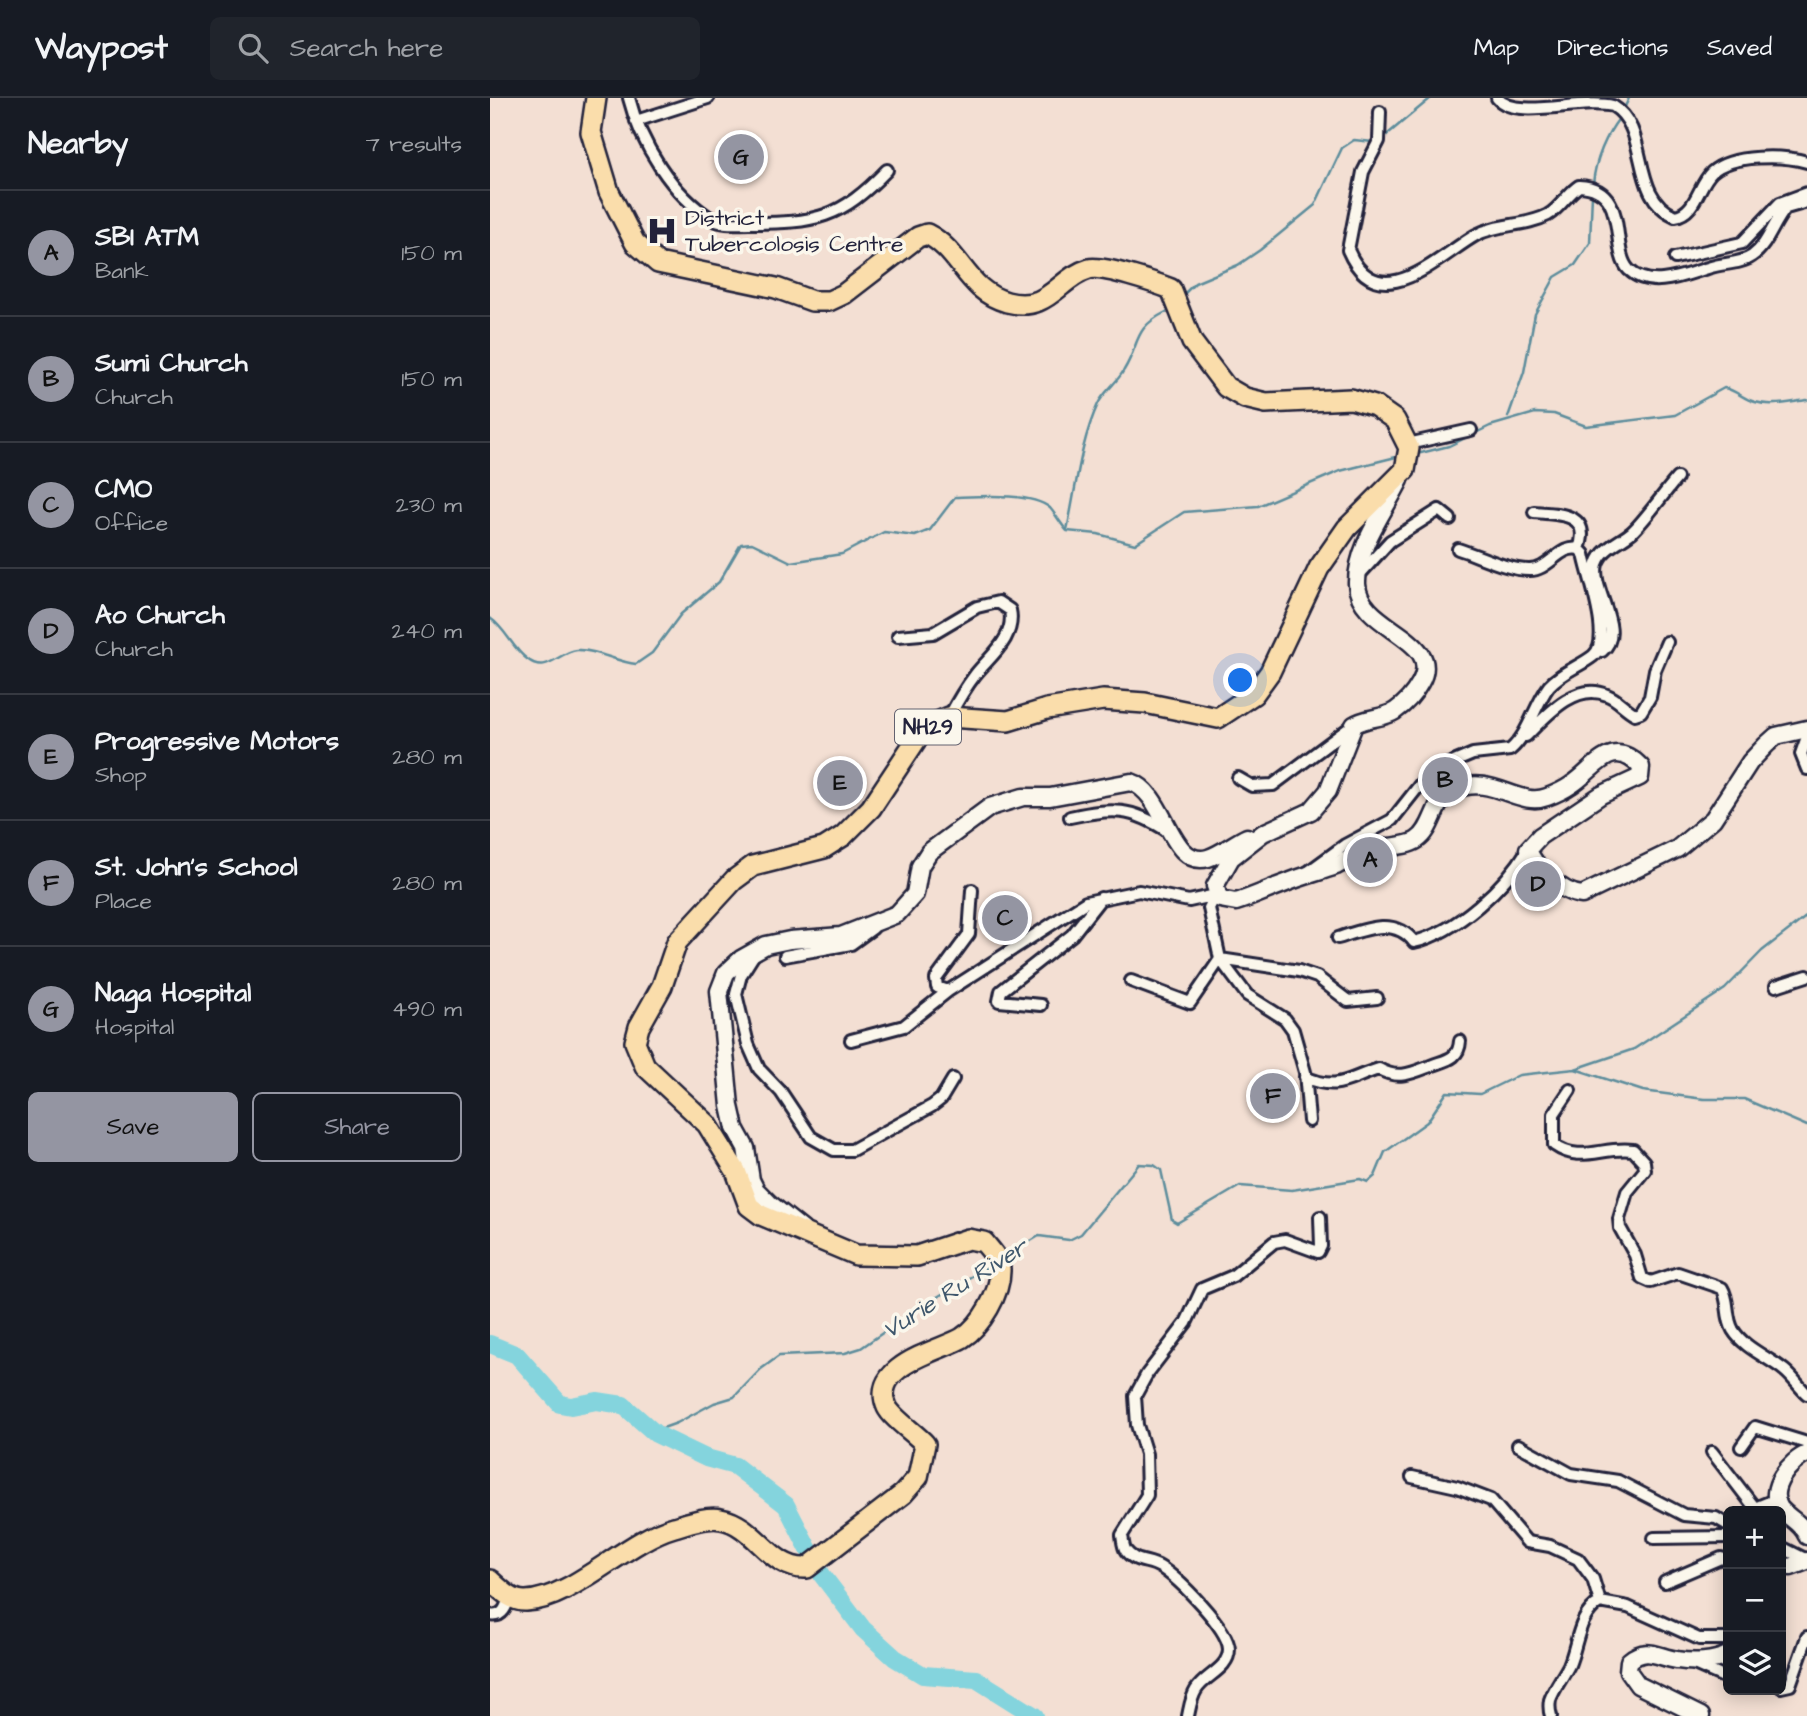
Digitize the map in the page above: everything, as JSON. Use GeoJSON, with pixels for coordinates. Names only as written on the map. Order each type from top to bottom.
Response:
{"type":"FeatureCollection","features":[{"type":"Feature","properties":{"kind":"highway"},"geometry":{"type":"LineString","coordinates":[[596,98],[591,132],[609,192],[635,243],[658,263],[776,288],[812,301],[829,301],[844,294],[918,237],[927,234],[956,259],[968,279],[985,293],[1009,303],[1032,303],[1049,298],[1087,269],[1104,268],[1171,289],[1192,342],[1210,370],[1226,387],[1245,398],[1266,403],[1351,399],[1375,406],[1395,420],[1408,444],[1410,457],[1405,470]]}},
{"type":"Feature","properties":{"kind":"highway","name":"NH29"},"geometry":{"type":"LineString","coordinates":[[509,1596],[526,1601],[575,1584],[635,1543],[700,1520],[721,1519],[737,1525],[782,1564],[794,1569],[807,1568],[903,1494],[918,1477],[925,1444],[887,1407],[886,1387],[901,1366],[918,1355],[965,1336],[991,1302],[998,1282],[998,1261],[984,1242],[968,1239],[917,1256],[856,1255],[785,1227],[749,1206],[736,1171],[707,1124],[645,1066],[635,1042],[639,1027],[662,986],[677,942],[734,880],[753,866],[824,848],[843,836],[871,808],[922,731],[949,717],[1008,721],[1046,709],[1103,699],[1145,703],[1201,716],[1218,718],[1226,715],[1254,694],[1270,672],[1319,568],[1338,541],[1405,470]]}},
{"type":"Feature","properties":{"kind":"highway"},"geometry":{"type":"LineString","coordinates":[[490,1580],[509,1596]]}},
{"type":"Feature","properties":{"kind":"main road"},"geometry":{"type":"LineString","coordinates":[[809,1236],[756,1190],[751,1180],[746,1148],[734,1128],[719,991],[726,973],[757,950],[790,940],[841,936],[881,923],[905,908],[915,894],[920,866],[929,852],[979,814],[1002,801],[1061,795],[1132,782],[1150,793],[1180,849],[1199,859],[1311,811],[1328,792],[1354,725],[1393,712],[1416,689],[1424,668],[1424,659],[1415,644],[1375,618],[1361,603],[1358,577],[1366,546],[1405,470]]}},
{"type":"Feature","properties":{"kind":"main road"},"geometry":{"type":"LineString","coordinates":[[1263,833],[1231,858],[1217,879],[1216,895],[1220,899],[1236,902],[1383,845],[1414,842],[1422,835],[1441,800],[1451,791],[1468,785],[1490,785],[1529,799],[1544,799],[1572,785],[1605,757],[1621,754],[1631,757],[1641,767],[1642,774],[1636,780],[1601,795],[1540,836],[1528,849],[1565,891],[1582,895],[1686,842],[1713,819],[1750,762],[1766,745],[1776,736],[1807,730]]}},
{"type":"Feature","properties":{"kind":"main road"},"geometry":{"type":"LineString","coordinates":[[1806,1444],[1782,1477],[1777,1499],[1780,1508],[1798,1521],[1807,1535]]}},
{"type":"Feature","properties":{"kind":"main road"},"geometry":{"type":"LineString","coordinates":[[1786,1566],[1807,1560]]}},
{"type":"Feature","properties":{"kind":"main road"},"geometry":{"type":"LineString","coordinates":[[1700,1716],[1638,1685],[1628,1671],[1629,1661],[1638,1654],[1649,1652],[1688,1661],[1715,1660],[1723,1656]]}},
{"type":"Feature","properties":{"kind":"street"},"geometry":{"type":"LineString","coordinates":[[629,98],[649,148],[675,184],[708,216],[724,223],[793,223],[845,208],[887,170]]}},
{"type":"Feature","properties":{"kind":"street"},"geometry":{"type":"LineString","coordinates":[[636,121],[708,98]]}},
{"type":"Feature","properties":{"kind":"street"},"geometry":{"type":"LineString","coordinates":[[1497,98],[1515,107],[1575,99],[1601,102],[1615,107],[1633,133],[1638,160],[1656,199],[1675,216],[1683,215],[1707,178],[1718,168],[1779,156],[1807,162]]}},
{"type":"Feature","properties":{"kind":"street"},"geometry":{"type":"LineString","coordinates":[[1380,113],[1378,141],[1363,172],[1348,250],[1360,268],[1371,277],[1385,281],[1415,276],[1490,229],[1522,225],[1550,214],[1579,186],[1589,187],[1611,205],[1619,226],[1623,262],[1630,271],[1654,280],[1677,278],[1747,258],[1762,247],[1786,208],[1807,202]]}},
{"type":"Feature","properties":{"kind":"street"},"geometry":{"type":"LineString","coordinates":[[1675,258],[1742,243],[1780,203],[1807,192]]}},
{"type":"Feature","properties":{"kind":"street"},"geometry":{"type":"LineString","coordinates":[[1408,444],[1471,430]]}},
{"type":"Feature","properties":{"kind":"street"},"geometry":{"type":"LineString","coordinates":[[1516,745],[1551,684],[1605,649],[1611,631],[1597,582],[1597,561],[1603,553],[1632,532],[1677,478]]}},
{"type":"Feature","properties":{"kind":"street"},"geometry":{"type":"LineString","coordinates":[[1358,577],[1383,547],[1423,517],[1439,510],[1450,519]]}},
{"type":"Feature","properties":{"kind":"street"},"geometry":{"type":"LineString","coordinates":[[1534,512],[1566,514],[1575,519],[1582,532],[1579,550]]}},
{"type":"Feature","properties":{"kind":"street"},"geometry":{"type":"LineString","coordinates":[[1458,549],[1527,570],[1550,562],[1566,550],[1579,550],[1584,554],[1603,633],[1596,654]]}},
{"type":"Feature","properties":{"kind":"street"},"geometry":{"type":"LineString","coordinates":[[898,636],[933,633],[977,607],[999,602],[1010,610],[1011,618],[1002,645],[976,674],[949,717]]}},
{"type":"Feature","properties":{"kind":"street"},"geometry":{"type":"LineString","coordinates":[[1301,878],[1345,845],[1392,820],[1430,772],[1456,759],[1510,750],[1552,709],[1572,698],[1603,693],[1630,711],[1641,712],[1650,697],[1655,670],[1667,642]]}},
{"type":"Feature","properties":{"kind":"street"},"geometry":{"type":"LineString","coordinates":[[1238,778],[1252,786],[1273,785],[1354,725]]}},
{"type":"Feature","properties":{"kind":"street"},"geometry":{"type":"LineString","coordinates":[[1807,737],[1801,754],[1807,769]]}},
{"type":"Feature","properties":{"kind":"street"},"geometry":{"type":"LineString","coordinates":[[1070,817],[1119,809],[1150,819],[1172,833]]}},
{"type":"Feature","properties":{"kind":"street"},"geometry":{"type":"LineString","coordinates":[[1338,938],[1375,927],[1402,930],[1414,942],[1440,933],[1498,890],[1528,849]]}},
{"type":"Feature","properties":{"kind":"street"},"geometry":{"type":"LineString","coordinates":[[948,991],[937,987],[936,978],[969,934],[972,890]]}},
{"type":"Feature","properties":{"kind":"street"},"geometry":{"type":"LineString","coordinates":[[851,1040],[904,1026],[948,991],[1068,911],[1101,898],[1139,891],[1189,901],[1216,895]]}},
{"type":"Feature","properties":{"kind":"street"},"geometry":{"type":"LineString","coordinates":[[1216,895],[1209,908],[1220,959],[1247,995],[1285,1019],[1293,1030],[1306,1077],[1308,1121]]}},
{"type":"Feature","properties":{"kind":"street"},"geometry":{"type":"LineString","coordinates":[[1041,1005],[999,1001],[999,997],[1001,991],[1072,935],[1101,898]]}},
{"type":"Feature","properties":{"kind":"street"},"geometry":{"type":"LineString","coordinates":[[785,956],[851,944],[881,923]]}},
{"type":"Feature","properties":{"kind":"street"},"geometry":{"type":"LineString","coordinates":[[757,950],[738,981],[736,1002],[759,1069],[781,1092],[811,1137],[834,1150],[852,1150],[932,1106],[941,1099],[953,1079]]}},
{"type":"Feature","properties":{"kind":"street"},"geometry":{"type":"LineString","coordinates":[[1131,981],[1190,1003],[1220,959]]}},
{"type":"Feature","properties":{"kind":"street"},"geometry":{"type":"LineString","coordinates":[[1220,959],[1308,974],[1317,977],[1348,1001],[1377,998]]}},
{"type":"Feature","properties":{"kind":"street"},"geometry":{"type":"LineString","coordinates":[[1776,986],[1807,976]]}},
{"type":"Feature","properties":{"kind":"street"},"geometry":{"type":"LineString","coordinates":[[1306,1077],[1326,1085],[1346,1082],[1379,1069],[1395,1076],[1416,1073],[1451,1059],[1459,1050],[1460,1041]]}},
{"type":"Feature","properties":{"kind":"street"},"geometry":{"type":"LineString","coordinates":[[1570,1090],[1555,1114],[1554,1145],[1567,1154],[1577,1156],[1618,1148],[1633,1150],[1644,1162],[1645,1170],[1627,1192],[1619,1219],[1620,1228],[1635,1255],[1642,1278],[1651,1282],[1678,1272],[1722,1288],[1727,1297],[1732,1329],[1740,1338],[1783,1369],[1807,1394]]}},
{"type":"Feature","properties":{"kind":"street"},"geometry":{"type":"LineString","coordinates":[[1188,1716],[1195,1692],[1226,1662],[1229,1650],[1220,1627],[1171,1576],[1157,1565],[1137,1560],[1126,1551],[1123,1543],[1122,1535],[1147,1495],[1146,1454],[1137,1425],[1135,1396],[1147,1374],[1186,1323],[1202,1289],[1233,1276],[1274,1242],[1285,1240],[1318,1252],[1321,1246],[1320,1217]]}},
{"type":"Feature","properties":{"kind":"street"},"geometry":{"type":"LineString","coordinates":[[1741,1447],[1755,1427],[1806,1444]]}},
{"type":"Feature","properties":{"kind":"street"},"geometry":{"type":"LineString","coordinates":[[1518,1445],[1570,1474],[1618,1481],[1684,1515],[1716,1518],[1723,1522]]}},
{"type":"Feature","properties":{"kind":"street"},"geometry":{"type":"LineString","coordinates":[[1713,1452],[1755,1508],[1777,1499]]}},
{"type":"Feature","properties":{"kind":"street"},"geometry":{"type":"LineString","coordinates":[[1412,1477],[1491,1500],[1528,1542],[1550,1546],[1578,1559],[1593,1579],[1600,1602]]}},
{"type":"Feature","properties":{"kind":"street"},"geometry":{"type":"LineString","coordinates":[[1654,1538],[1723,1537]]}},
{"type":"Feature","properties":{"kind":"street"},"geometry":{"type":"LineString","coordinates":[[1786,1550],[1807,1560]]}},
{"type":"Feature","properties":{"kind":"street"},"geometry":{"type":"LineString","coordinates":[[1665,1582],[1723,1559]]}},
{"type":"Feature","properties":{"kind":"street"},"geometry":{"type":"LineString","coordinates":[[490,1615],[501,1614],[506,1608],[509,1596]]}},
{"type":"Feature","properties":{"kind":"street"},"geometry":{"type":"LineString","coordinates":[[1600,1602],[1628,1608],[1699,1639],[1723,1639]]}},
{"type":"Feature","properties":{"kind":"street"},"geometry":{"type":"LineString","coordinates":[[1547,1714],[1553,1693],[1570,1663],[1587,1614],[1600,1602]]}},
{"type":"Feature","properties":{"kind":"street"},"geometry":{"type":"LineString","coordinates":[[1786,1685],[1790,1685],[1807,1637]]}},
{"type":"Feature","properties":{"kind":"street"},"geometry":{"type":"LineString","coordinates":[[1688,1661],[1723,1677]]}},
{"type":"Feature","properties":{"kind":"waterway"},"geometry":{"type":"LineString","coordinates":[[1383,138],[1431,98]]}},
{"type":"Feature","properties":{"kind":"waterway"},"geometry":{"type":"LineString","coordinates":[[1623,111],[1629,98]]}},
{"type":"Feature","properties":{"kind":"waterway"},"geometry":{"type":"LineString","coordinates":[[1593,184],[1602,148],[1620,117]]}},
{"type":"Feature","properties":{"kind":"waterway"},"geometry":{"type":"LineString","coordinates":[[1183,295],[1195,283],[1238,265],[1315,205],[1342,148],[1354,140],[1373,142]]}},
{"type":"Feature","properties":{"kind":"waterway"},"geometry":{"type":"LineString","coordinates":[[1508,417],[1524,372],[1535,314],[1555,277],[1575,265],[1590,243],[1592,194]]}},
{"type":"Feature","properties":{"kind":"waterway"},"geometry":{"type":"LineString","coordinates":[[1067,530],[1083,450],[1098,404],[1124,370],[1142,330],[1166,312]]}},
{"type":"Feature","properties":{"kind":"waterway"},"geometry":{"type":"LineString","coordinates":[[1417,454],[1449,446],[1490,426],[1535,413],[1554,414],[1586,426],[1675,415],[1724,388],[1761,403],[1781,404],[1807,400]]}},
{"type":"Feature","properties":{"kind":"waterway"},"geometry":{"type":"LineString","coordinates":[[490,618],[522,655],[534,663],[547,664],[577,650],[591,651],[636,664],[652,653],[681,614],[719,582],[741,544],[752,543],[791,562],[842,554],[884,532],[915,536],[930,530],[955,497],[991,496],[1031,499],[1050,508],[1067,531],[1098,534],[1135,544],[1184,512],[1258,506],[1340,471],[1400,456]]}},
{"type":"Feature","properties":{"kind":"waterway","name":"Vurie Ru River"},"geometry":{"type":"LineString","coordinates":[[1004,1257],[1039,1236],[1069,1240],[1081,1234],[1139,1164],[1154,1165],[1161,1170],[1172,1220],[1177,1223],[1240,1186],[1292,1190],[1360,1179],[1368,1182],[1375,1176],[1385,1152],[1427,1122],[1447,1092],[1480,1094],[1519,1075],[1575,1069],[1634,1049],[1725,989],[1762,951],[1807,916]]}},
{"type":"Feature","properties":{"kind":"waterway"},"geometry":{"type":"LineString","coordinates":[[1575,1069],[1643,1091],[1704,1099],[1744,1099],[1807,1126]]}},
{"type":"Feature","properties":{"kind":"waterway","name":"Vurie Ru River"},"geometry":{"type":"LineString","coordinates":[[646,1427],[663,1428],[714,1403],[734,1397],[761,1369],[779,1356],[845,1353],[861,1348],[914,1311],[992,1264]]}},
{"type":"Feature","properties":{"kind":"waterway","name":"Vurie Ru River"},"geometry":{"type":"LineString","coordinates":[[490,1344],[517,1355],[560,1404],[571,1406],[597,1401],[623,1405],[656,1434],[706,1458],[735,1466],[786,1505],[822,1575],[863,1629],[895,1658],[923,1675],[976,1679],[1035,1716]]}},
{"type":"Feature","properties":{"kind":"place","name":"Naga Hospital"},"geometry":{"type":"Point","coordinates":[741,157]}},
{"type":"Feature","properties":{"kind":"place","name":"District Tubercolosis Centre"},"geometry":{"type":"Point","coordinates":[662,231]}},
{"type":"Feature","properties":{"kind":"place","name":"Sumi Church"},"geometry":{"type":"Point","coordinates":[1445,780]}},
{"type":"Feature","properties":{"kind":"place","name":"Progressive Motors"},"geometry":{"type":"Point","coordinates":[840,783]}},
{"type":"Feature","properties":{"kind":"place","name":"SBI ATM"},"geometry":{"type":"Point","coordinates":[1370,860]}},
{"type":"Feature","properties":{"kind":"place","name":"Ao Church"},"geometry":{"type":"Point","coordinates":[1538,884]}},
{"type":"Feature","properties":{"kind":"place","name":"CMO"},"geometry":{"type":"Point","coordinates":[1005,918]}},
{"type":"Feature","properties":{"kind":"place","name":"St. John's School"},"geometry":{"type":"Point","coordinates":[1273,1096]}}]}
